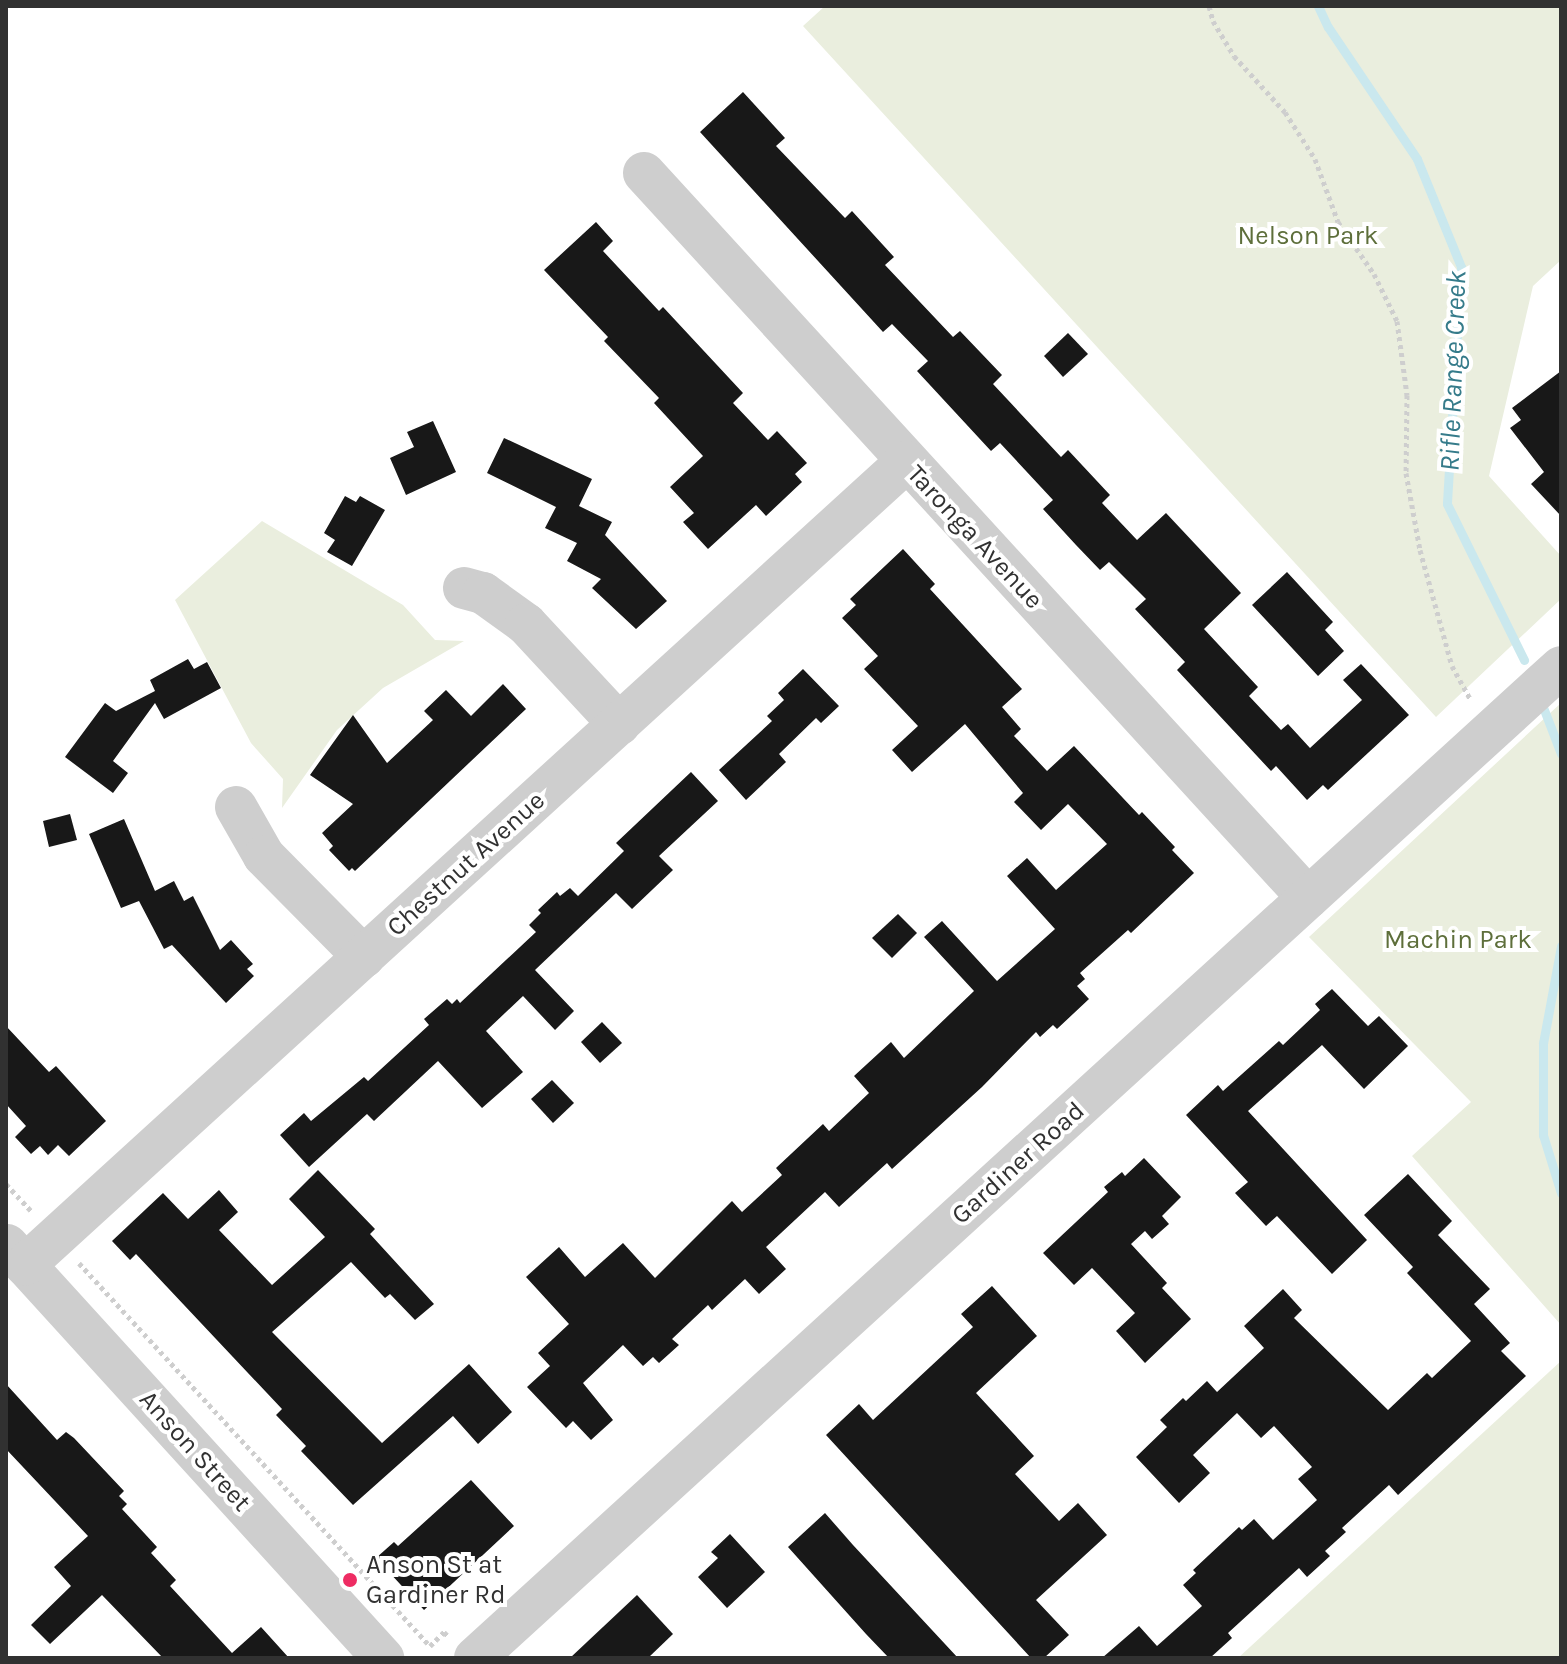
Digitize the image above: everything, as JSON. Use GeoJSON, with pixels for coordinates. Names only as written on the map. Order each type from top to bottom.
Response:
{"type":"FeatureCollection","features":[{"type":"Feature","properties":{"kind":"street","name":"Taronga Avenue"},"geometry":{"type":"LineString","coordinates":[[644,173],[1308,898]]}},
{"type":"Feature","properties":{"kind":"street","name":"Chestnut Avenue"},"geometry":{"type":"LineString","coordinates":[[16,1255],[57,1237],[906,462]]}},
{"type":"Feature","properties":{"kind":"street"},"geometry":{"type":"LineString","coordinates":[[464,588],[483,593],[526,624],[619,724]]}},
{"type":"Feature","properties":{"kind":"street","name":"Gardiner Road"},"geometry":{"type":"LineString","coordinates":[[464,1649],[1308,898],[1561,667]]}},
{"type":"Feature","properties":{"kind":"street"},"geometry":{"type":"LineString","coordinates":[[236,807],[264,856],[364,957]]}},
{"type":"Feature","properties":{"kind":"street","name":"Anson Street"},"geometry":{"type":"LineString","coordinates":[[16,1255],[383,1658]]}},
{"type":"Feature","properties":{"kind":"path"},"geometry":{"type":"LineString","coordinates":[[1209,6],[1213,21],[1234,56],[1285,112],[1315,159],[1338,222],[1374,274],[1397,321],[1407,395],[1406,473],[1420,550],[1452,666],[1490,732]]}},
{"type":"Feature","properties":{"kind":"path"},"geometry":{"type":"LineString","coordinates":[[6,1184],[430,1646],[444,1632],[464,1649]]}},
{"type":"Feature","properties":{"kind":"green space","name":"Nelson Park"},"geometry":{"type":"Polygon","coordinates":[[[825,6],[1561,6],[1561,260],[1533,286],[1489,476],[1561,556],[1561,599],[1436,717],[803,26],[825,6]]]}},
{"type":"Feature","properties":{"kind":"green space"},"geometry":{"type":"Polygon","coordinates":[[[262,521],[403,605],[435,640],[464,641],[383,688],[337,730],[282,808],[283,779],[251,743],[175,600],[262,521]]]}},
{"type":"Feature","properties":{"kind":"green space","name":"Machin Park"},"geometry":{"type":"Polygon","coordinates":[[[1561,703],[1561,1325],[1412,1156],[1471,1102],[1309,937],[1561,703]]]}},
{"type":"Feature","properties":{"kind":"green space"},"geometry":{"type":"Polygon","coordinates":[[[1561,1361],[1561,1658],[1238,1658],[1561,1361]]]}},
{"type":"Feature","properties":{"kind":"building"},"geometry":{"type":"Polygon","coordinates":[[[743,92],[785,138],[776,146],[845,218],[852,211],[894,257],[885,265],[953,337],[960,331],[1002,375],[993,384],[1061,457],[1068,450],[1110,495],[1102,503],[1137,540],[1166,513],[1241,593],[1204,629],[1258,687],[1249,696],[1281,730],[1288,724],[1310,748],[1362,700],[1343,680],[1361,664],[1409,715],[1328,790],[1323,785],[1307,800],[1276,766],[1271,771],[1177,670],[1185,662],[1135,609],[1146,599],[1109,562],[1100,570],[1076,545],[1043,509],[1053,500],[1000,443],[991,451],[917,371],[928,361],[892,324],[883,332],[700,132],[743,92]]]}},
{"type":"Feature","properties":{"kind":"building"},"geometry":{"type":"Polygon","coordinates":[[[596,222],[613,241],[603,251],[659,311],[663,307],[743,393],[733,403],[768,440],[777,431],[807,463],[795,474],[802,482],[766,516],[756,505],[708,549],[683,522],[694,513],[670,487],[703,456],[654,403],[659,398],[604,341],[608,337],[544,270],[596,222]]]}},
{"type":"Feature","properties":{"kind":"building"},"geometry":{"type":"Polygon","coordinates":[[[1068,333],[1088,354],[1063,377],[1044,356],[1068,333]]]}},
{"type":"Feature","properties":{"kind":"building"},"geometry":{"type":"Polygon","coordinates":[[[1561,371],[1561,516],[1531,484],[1544,472],[1510,428],[1521,420],[1512,408],[1561,371]]]}},
{"type":"Feature","properties":{"kind":"building"},"geometry":{"type":"Polygon","coordinates":[[[433,421],[456,472],[406,495],[390,458],[414,447],[407,432],[433,421]]]}},
{"type":"Feature","properties":{"kind":"building"},"geometry":{"type":"Polygon","coordinates":[[[504,438],[592,479],[579,506],[612,522],[605,535],[667,601],[636,629],[592,588],[601,579],[567,561],[577,543],[545,528],[556,507],[487,473],[504,438]]]}},
{"type":"Feature","properties":{"kind":"building"},"geometry":{"type":"Polygon","coordinates":[[[345,496],[356,502],[360,496],[385,510],[352,566],[327,552],[335,540],[324,533],[345,496]]]}},
{"type":"Feature","properties":{"kind":"building"},"geometry":{"type":"Polygon","coordinates":[[[903,549],[935,584],[930,589],[1022,689],[1002,707],[1021,729],[1014,736],[1047,771],[1074,746],[1139,815],[1142,812],[1175,847],[1172,850],[1194,873],[1131,933],[1128,930],[1080,973],[1085,979],[1077,986],[1089,999],[1057,1029],[1053,1025],[1040,1037],[1036,1032],[982,1087],[892,1169],[887,1163],[839,1207],[825,1192],[766,1247],[786,1269],[759,1294],[745,1279],[712,1310],[708,1305],[672,1339],[679,1345],[659,1363],[653,1357],[643,1366],[623,1345],[583,1383],[613,1420],[591,1440],[573,1421],[566,1428],[527,1387],[550,1366],[538,1353],[569,1324],[526,1277],[559,1247],[585,1277],[623,1243],[655,1278],[732,1201],[742,1212],[782,1175],[776,1168],[823,1124],[829,1131],[869,1093],[854,1076],[891,1042],[904,1058],[974,991],[924,937],[942,921],[997,981],[1055,929],[1007,876],[1027,858],[1056,890],[1107,844],[1068,804],[1041,830],[1014,802],[1023,793],[965,724],[912,772],[892,750],[918,726],[864,669],[878,656],[842,618],[856,605],[850,599],[903,549]]]}},
{"type":"Feature","properties":{"kind":"building"},"geometry":{"type":"Polygon","coordinates":[[[1287,572],[1333,622],[1325,630],[1344,651],[1318,676],[1252,605],[1287,572]]]}},
{"type":"Feature","properties":{"kind":"building"},"geometry":{"type":"Polygon","coordinates":[[[188,659],[194,669],[207,662],[221,688],[164,719],[155,703],[113,761],[128,773],[113,793],[65,757],[105,703],[116,711],[155,691],[150,680],[188,659]]]}},
{"type":"Feature","properties":{"kind":"building"},"geometry":{"type":"Polygon","coordinates":[[[803,669],[839,706],[821,723],[816,718],[779,754],[786,762],[746,800],[719,770],[772,721],[767,716],[784,700],[778,693],[803,669]]]}},
{"type":"Feature","properties":{"kind":"building"},"geometry":{"type":"Polygon","coordinates":[[[503,684],[526,709],[355,871],[352,868],[349,871],[329,850],[333,846],[322,833],[353,804],[310,775],[353,715],[387,763],[433,720],[424,711],[446,690],[471,716],[503,684]]]}},
{"type":"Feature","properties":{"kind":"building"},"geometry":{"type":"Polygon","coordinates":[[[691,772],[718,801],[659,856],[673,870],[632,909],[616,893],[535,970],[574,1011],[555,1030],[523,996],[486,1031],[523,1072],[482,1108],[438,1061],[374,1121],[367,1114],[309,1167],[280,1135],[304,1113],[311,1121],[364,1077],[368,1081],[429,1025],[424,1019],[447,999],[452,1004],[457,999],[460,1003],[536,932],[529,925],[541,913],[538,910],[557,892],[560,896],[570,888],[578,896],[624,851],[616,843],[691,772]]]}},
{"type":"Feature","properties":{"kind":"building"},"geometry":{"type":"Polygon","coordinates":[[[70,814],[77,840],[49,847],[43,821],[70,814]]]}},
{"type":"Feature","properties":{"kind":"building"},"geometry":{"type":"Polygon","coordinates":[[[124,819],[155,891],[174,881],[184,901],[193,896],[220,950],[231,940],[253,964],[247,969],[254,976],[226,1003],[172,945],[164,949],[139,901],[121,908],[89,834],[124,819]]]}},
{"type":"Feature","properties":{"kind":"building"},"geometry":{"type":"Polygon","coordinates":[[[898,914],[917,933],[892,958],[872,938],[898,914]]]}},
{"type":"Feature","properties":{"kind":"building"},"geometry":{"type":"Polygon","coordinates":[[[1332,989],[1368,1026],[1379,1016],[1408,1046],[1364,1089],[1322,1045],[1248,1111],[1367,1240],[1332,1274],[1277,1216],[1266,1226],[1235,1193],[1248,1182],[1186,1115],[1218,1085],[1223,1091],[1279,1041],[1283,1045],[1320,1010],[1315,1004],[1332,989]]]}},
{"type":"Feature","properties":{"kind":"building"},"geometry":{"type":"Polygon","coordinates":[[[602,1022],[622,1043],[600,1063],[581,1042],[602,1022]]]}},
{"type":"Feature","properties":{"kind":"building"},"geometry":{"type":"Polygon","coordinates":[[[6,1026],[49,1072],[56,1066],[106,1121],[69,1156],[58,1145],[48,1155],[40,1146],[31,1154],[15,1137],[26,1126],[6,1104],[6,1026]]]}},
{"type":"Feature","properties":{"kind":"building"},"geometry":{"type":"Polygon","coordinates":[[[552,1080],[574,1103],[553,1123],[531,1099],[552,1080]]]}},
{"type":"Feature","properties":{"kind":"building"},"geometry":{"type":"Polygon","coordinates":[[[1144,1158],[1181,1197],[1162,1216],[1169,1224],[1152,1239],[1145,1231],[1131,1244],[1167,1283],[1162,1288],[1191,1319],[1145,1363],[1116,1331],[1135,1313],[1092,1268],[1074,1285],[1043,1253],[1108,1192],[1104,1187],[1122,1172],[1125,1176],[1144,1158]]]}},
{"type":"Feature","properties":{"kind":"building"},"geometry":{"type":"Polygon","coordinates":[[[318,1170],[375,1229],[370,1234],[434,1304],[415,1320],[390,1294],[385,1298],[351,1262],[272,1332],[382,1443],[469,1364],[512,1412],[478,1444],[453,1416],[353,1505],[301,1451],[306,1446],[276,1415],[282,1409],[136,1254],[130,1260],[112,1241],[163,1193],[188,1219],[219,1190],[238,1212],[219,1230],[272,1285],[325,1237],[289,1199],[318,1170]]]}},
{"type":"Feature","properties":{"kind":"building"},"geometry":{"type":"Polygon","coordinates":[[[1408,1174],[1452,1221],[1438,1235],[1490,1289],[1474,1304],[1510,1343],[1501,1351],[1526,1376],[1398,1495],[1389,1485],[1342,1528],[1346,1532],[1325,1551],[1330,1556],[1307,1577],[1299,1568],[1228,1633],[1232,1638],[1210,1658],[1102,1658],[1139,1626],[1157,1646],[1202,1606],[1183,1585],[1196,1573],[1193,1570],[1239,1527],[1242,1530],[1254,1519],[1273,1540],[1317,1500],[1298,1479],[1312,1467],[1274,1426],[1261,1438],[1237,1413],[1193,1455],[1210,1473],[1179,1503],[1136,1457],[1167,1427],[1160,1420],[1183,1398],[1186,1401],[1207,1381],[1217,1392],[1264,1348],[1244,1326],[1283,1289],[1302,1310],[1294,1318],[1388,1410],[1427,1373],[1432,1378],[1471,1341],[1407,1273],[1413,1267],[1364,1215],[1408,1174]]]}},
{"type":"Feature","properties":{"kind":"building"},"geometry":{"type":"Polygon","coordinates":[[[992,1286],[1037,1336],[976,1393],[1034,1456],[1015,1474],[1059,1521],[1078,1503],[1107,1535],[1036,1600],[1069,1635],[1044,1658],[1031,1658],[826,1435],[859,1404],[873,1420],[973,1327],[961,1314],[992,1286]]]}},
{"type":"Feature","properties":{"kind":"building"},"geometry":{"type":"Polygon","coordinates":[[[6,1384],[57,1440],[66,1432],[74,1438],[124,1491],[119,1496],[127,1504],[122,1509],[157,1547],[151,1553],[176,1580],[170,1586],[232,1653],[261,1627],[289,1658],[163,1658],[102,1595],[50,1644],[31,1625],[71,1586],[54,1567],[88,1536],[6,1449],[6,1384]]]}},
{"type":"Feature","properties":{"kind":"building"},"geometry":{"type":"Polygon","coordinates":[[[471,1480],[514,1526],[424,1610],[376,1558],[394,1542],[398,1546],[471,1480]]]}},
{"type":"Feature","properties":{"kind":"building"},"geometry":{"type":"Polygon","coordinates":[[[825,1513],[958,1658],[889,1658],[866,1634],[788,1547],[825,1513]]]}},
{"type":"Feature","properties":{"kind":"building"},"geometry":{"type":"Polygon","coordinates":[[[730,1534],[765,1572],[727,1608],[698,1577],[718,1558],[711,1552],[730,1534]]]}},
{"type":"Feature","properties":{"kind":"building"},"geometry":{"type":"Polygon","coordinates":[[[637,1595],[673,1634],[648,1658],[570,1658],[637,1595]]]}},
{"type":"Feature","properties":{"kind":"waterway","name":"Rifle Range Creek"},"geometry":{"type":"LineString","coordinates":[[1318,6],[1328,27],[1417,159],[1461,267],[1447,504],[1524,660]]}},
{"type":"Feature","properties":{"kind":"waterway","name":"Rifle Range Creek"},"geometry":{"type":"LineString","coordinates":[[1543,707],[1561,754]]}},
{"type":"Feature","properties":{"kind":"waterway","name":"Rifle Range Creek"},"geometry":{"type":"LineString","coordinates":[[1561,946],[1543,1043],[1543,1135],[1561,1193]]}},
{"type":"Feature","properties":{"kind":"place","name":"Anson St at Gardiner Rd"},"geometry":{"type":"Point","coordinates":[350,1580]}}]}
